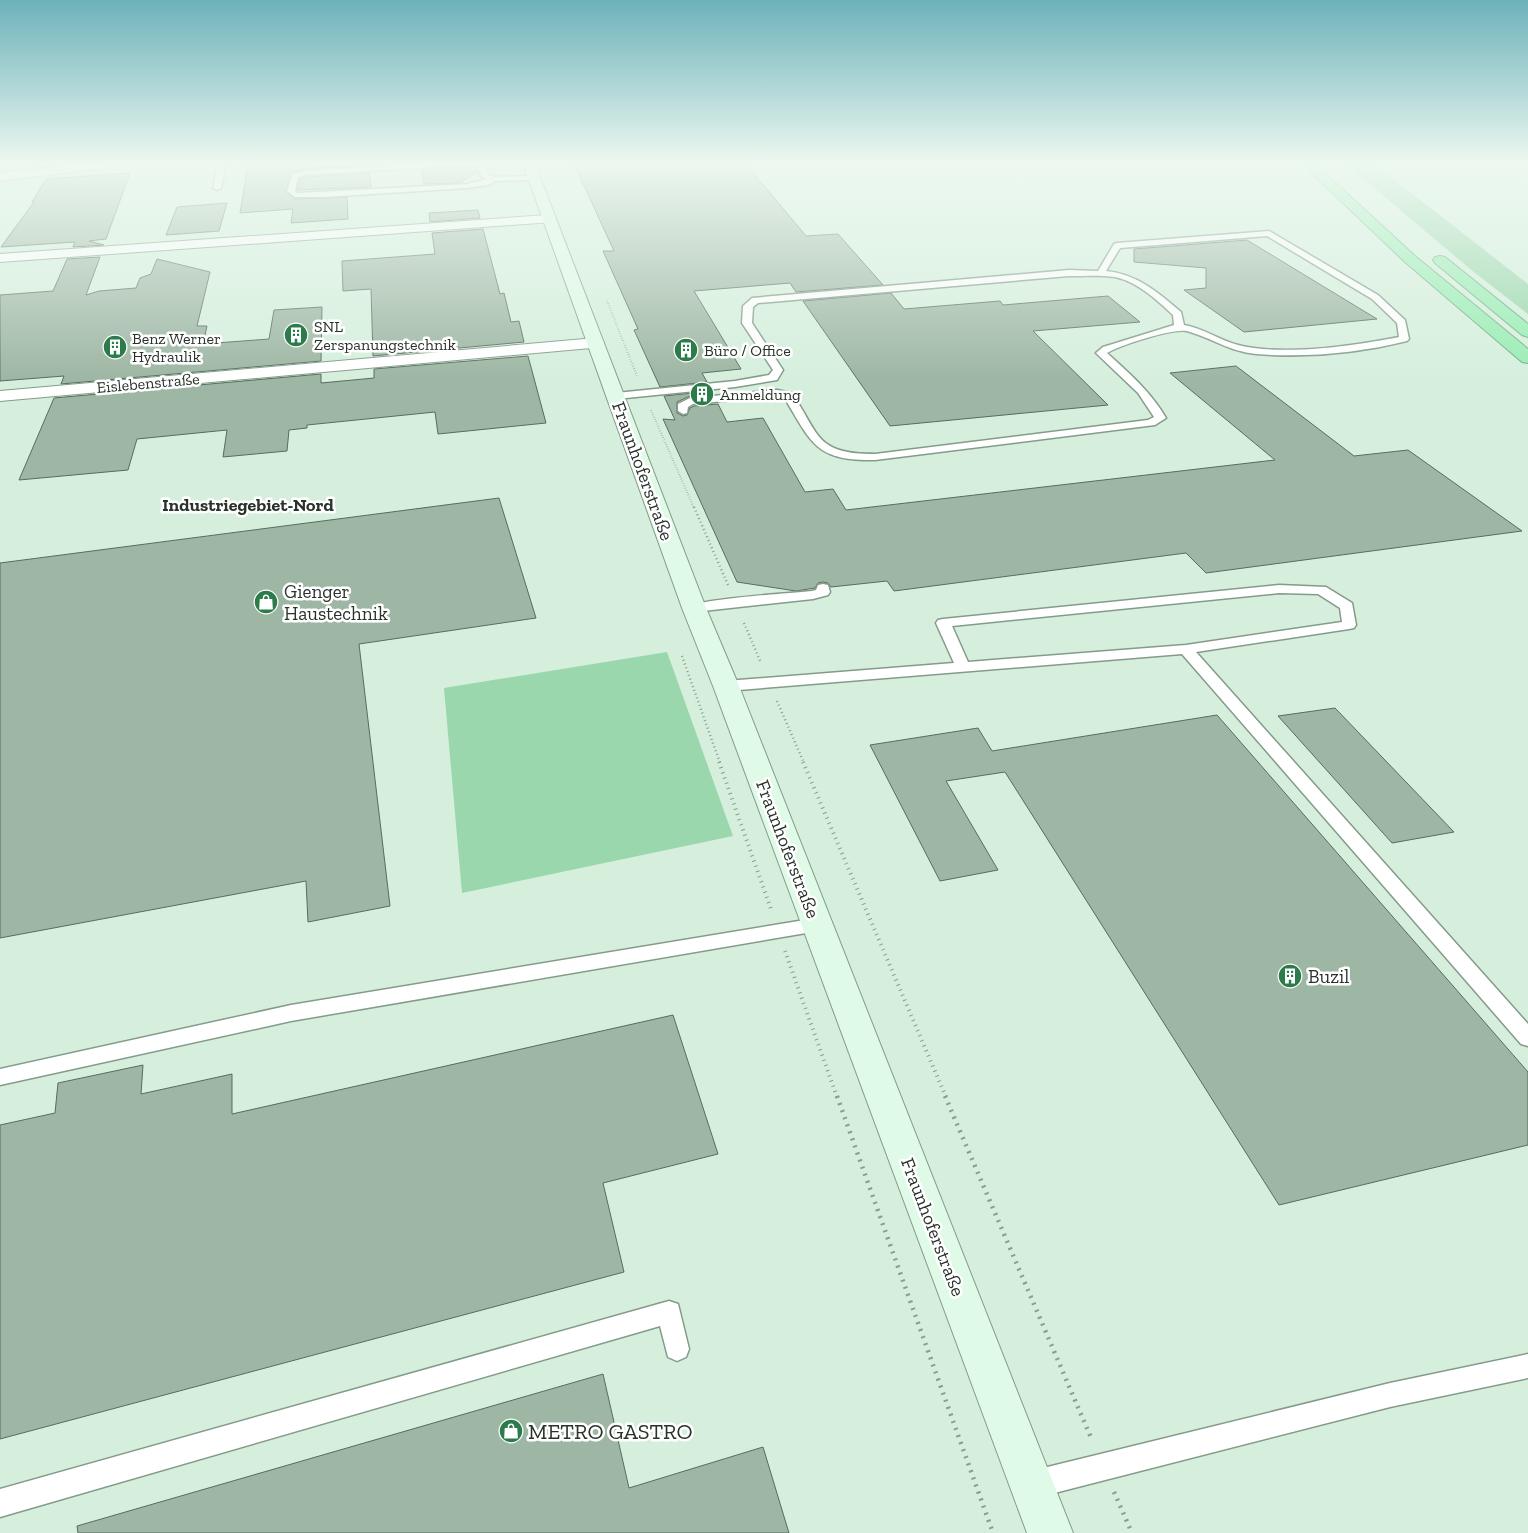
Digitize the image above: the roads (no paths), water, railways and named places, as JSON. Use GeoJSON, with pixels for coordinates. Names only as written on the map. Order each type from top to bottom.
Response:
{"type":"FeatureCollection","features":[{"type":"Feature","properties":{"kind":"highway"},"geometry":{"type":"LineString","coordinates":[[1385,236],[1528,358]]}},
{"type":"Feature","properties":{"kind":"highway"},"geometry":{"type":"LineString","coordinates":[[1429,251],[1528,332]]}},
{"type":"Feature","properties":{"kind":"street"},"geometry":{"type":"LineString","coordinates":[[0,258],[316,236]]}},
{"type":"Feature","properties":{"kind":"street","name":"Fraunhoferstraße"},"geometry":{"type":"LineString","coordinates":[[554,236],[596,343],[630,394],[694,608],[726,686],[1050,1533]]}},
{"type":"Feature","properties":{"kind":"street","name":"Eislebenstraße"},"geometry":{"type":"LineString","coordinates":[[0,396],[596,343]]}},
{"type":"Feature","properties":{"kind":"lane"},"geometry":{"type":"LineString","coordinates":[[1100,274],[1117,246],[1239,236]]}},
{"type":"Feature","properties":{"kind":"lane"},"geometry":{"type":"LineString","coordinates":[[683,411],[682,406],[690,402],[777,393],[788,395],[815,440],[831,453],[852,458],[1151,423],[1160,418],[1157,410],[1101,353],[1108,349],[1179,327],[1236,347],[1271,352],[1328,349],[1404,339],[1402,322],[1374,297],[1273,236]]}},
{"type":"Feature","properties":{"kind":"lane"},"geometry":{"type":"LineString","coordinates":[[630,394],[735,384],[773,378],[778,370],[748,323],[748,306],[755,300],[1069,273],[1100,274],[1126,277],[1153,294],[1178,314],[1179,327]]}},
{"type":"Feature","properties":{"kind":"lane"},"geometry":{"type":"LineString","coordinates":[[694,608],[813,595],[824,592],[824,588]]}},
{"type":"Feature","properties":{"kind":"lane"},"geometry":{"type":"LineString","coordinates":[[726,686],[770,683],[1186,649],[1349,625],[1347,606],[1321,590],[1279,588],[943,623],[963,667]]}},
{"type":"Feature","properties":{"kind":"lane"},"geometry":{"type":"LineString","coordinates":[[1186,649],[1528,1038]]}},
{"type":"Feature","properties":{"kind":"lane"},"geometry":{"type":"LineString","coordinates":[[0,1077],[291,1013],[817,925]]}},
{"type":"Feature","properties":{"kind":"lane"},"geometry":{"type":"LineString","coordinates":[[0,1503],[669,1312],[677,1349]]}},
{"type":"Feature","properties":{"kind":"lane"},"geometry":{"type":"LineString","coordinates":[[1031,1485],[1390,1396],[1528,1366]]}},
{"type":"Feature","properties":{"kind":"place","name":"SNL Zerspanungstechnik"},"geometry":{"type":"Point","coordinates":[296,335]}},
{"type":"Feature","properties":{"kind":"place","name":"Benz Werner Hydraulik"},"geometry":{"type":"Point","coordinates":[115,347]}},
{"type":"Feature","properties":{"kind":"place","name":"Büro / Office"},"geometry":{"type":"Point","coordinates":[686,350]}},
{"type":"Feature","properties":{"kind":"place","name":"Anmeldung"},"geometry":{"type":"Point","coordinates":[702,394]}},
{"type":"Feature","properties":{"kind":"place","name":"Gienger Haustechnik"},"geometry":{"type":"Point","coordinates":[266,602]}},
{"type":"Feature","properties":{"kind":"place","name":"Buzil"},"geometry":{"type":"Point","coordinates":[1290,976]}},
{"type":"Feature","properties":{"kind":"place","name":"METRO GASTRO"},"geometry":{"type":"Point","coordinates":[511,1431]}},
{"type":"Feature","properties":{"kind":"district","name":"Industriegebiet-Nord"},"geometry":{"type":"Point","coordinates":[248,505]}}]}
